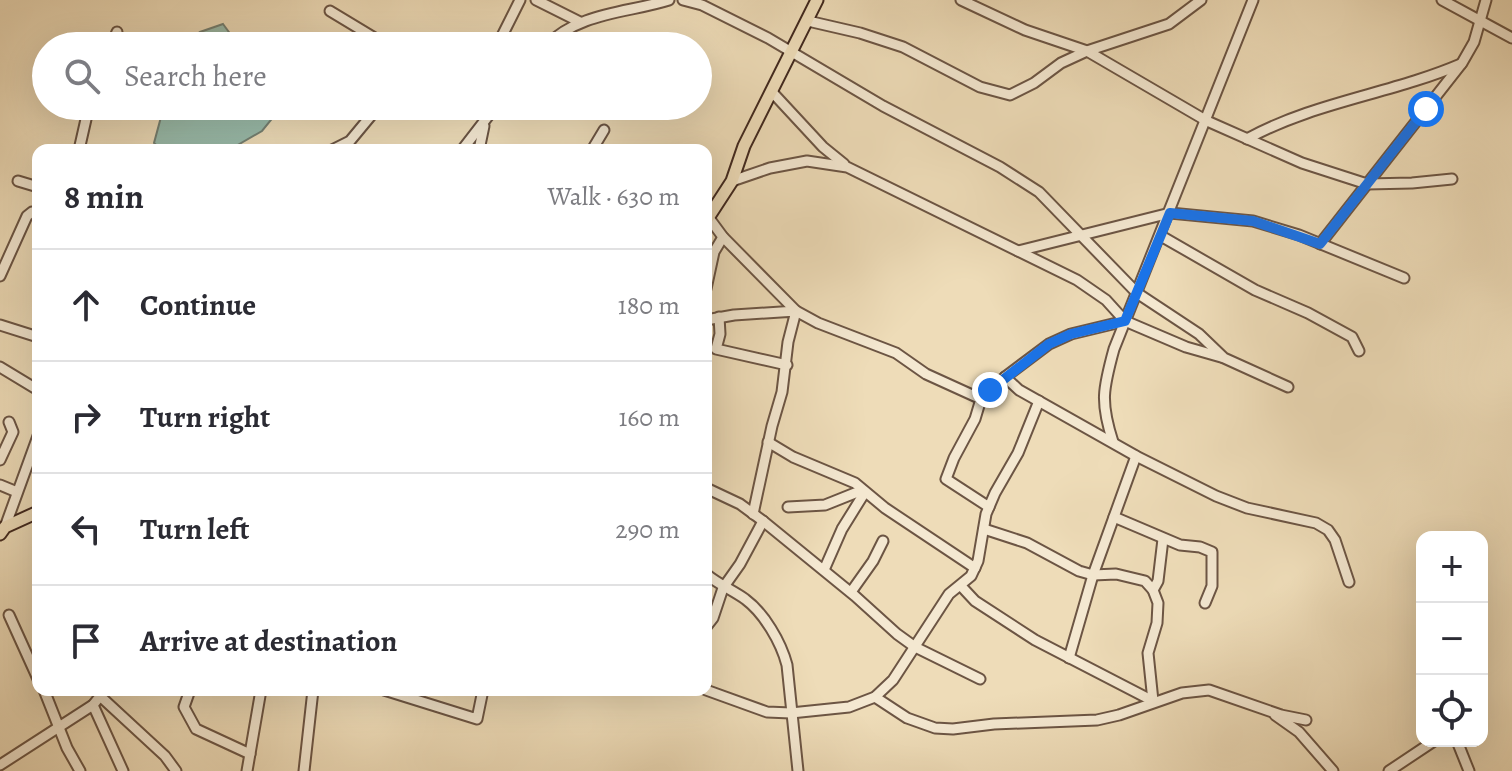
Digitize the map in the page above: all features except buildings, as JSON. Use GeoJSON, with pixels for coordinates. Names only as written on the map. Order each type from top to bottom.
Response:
{"type":"FeatureCollection","features":[{"type":"Feature","properties":{"kind":"main road"},"geometry":{"type":"LineString","coordinates":[[712,212],[732,181],[744,146],[817,0]]}},
{"type":"Feature","properties":{"kind":"main road"},"geometry":{"type":"LineString","coordinates":[[2,530],[32,515]]}},
{"type":"Feature","properties":{"kind":"street"},"geometry":{"type":"LineString","coordinates":[[504,32],[520,0]]}},
{"type":"Feature","properties":{"kind":"street"},"geometry":{"type":"LineString","coordinates":[[536,0],[580,22]]}},
{"type":"Feature","properties":{"kind":"street"},"geometry":{"type":"LineString","coordinates":[[562,32],[580,22],[669,0]]}},
{"type":"Feature","properties":{"kind":"street"},"geometry":{"type":"LineString","coordinates":[[683,0],[704,3],[1039,192],[1137,293],[1199,334],[1224,358]]}},
{"type":"Feature","properties":{"kind":"street"},"geometry":{"type":"LineString","coordinates":[[961,0],[1025,30],[1087,51],[1207,121],[1302,163],[1367,184],[1452,179]]}},
{"type":"Feature","properties":{"kind":"street"},"geometry":{"type":"LineString","coordinates":[[808,21],[903,47],[980,87],[1010,95],[1034,83],[1061,63],[1087,51],[1169,24],[1201,0]]}},
{"type":"Feature","properties":{"kind":"street"},"geometry":{"type":"LineString","coordinates":[[1113,442],[1103,412],[1106,379],[1125,321],[1253,0]]}},
{"type":"Feature","properties":{"kind":"street"},"geometry":{"type":"LineString","coordinates":[[1442,0],[1512,38]]}},
{"type":"Feature","properties":{"kind":"street"},"geometry":{"type":"LineString","coordinates":[[1320,244],[1462,63],[1474,42],[1486,0]]}},
{"type":"Feature","properties":{"kind":"street"},"geometry":{"type":"LineString","coordinates":[[330,11],[365,32]]}},
{"type":"Feature","properties":{"kind":"street"},"geometry":{"type":"LineString","coordinates":[[1247,139],[1277,122],[1316,108],[1438,74],[1462,63]]}},
{"type":"Feature","properties":{"kind":"street"},"geometry":{"type":"LineString","coordinates":[[772,92],[813,137],[847,167],[1077,280],[1106,300],[1125,321],[1186,347],[1224,358],[1288,387]]}},
{"type":"Feature","properties":{"kind":"street"},"geometry":{"type":"LineString","coordinates":[[80,144],[86,120]]}},
{"type":"Feature","properties":{"kind":"street"},"geometry":{"type":"LineString","coordinates":[[348,144],[367,120]]}},
{"type":"Feature","properties":{"kind":"street"},"geometry":{"type":"LineString","coordinates":[[467,144],[485,120]]}},
{"type":"Feature","properties":{"kind":"street"},"geometry":{"type":"LineString","coordinates":[[480,144],[486,120]]}},
{"type":"Feature","properties":{"kind":"street"},"geometry":{"type":"LineString","coordinates":[[596,144],[604,130]]}},
{"type":"Feature","properties":{"kind":"street"},"geometry":{"type":"LineString","coordinates":[[732,181],[770,168],[807,161],[847,167]]}},
{"type":"Feature","properties":{"kind":"street"},"geometry":{"type":"LineString","coordinates":[[18,181],[32,185]]}},
{"type":"Feature","properties":{"kind":"street"},"geometry":{"type":"LineString","coordinates":[[0,276],[27,216],[32,212]]}},
{"type":"Feature","properties":{"kind":"street"},"geometry":{"type":"LineString","coordinates":[[1018,251],[1170,213],[1253,221],[1404,278]]}},
{"type":"Feature","properties":{"kind":"street"},"geometry":{"type":"LineString","coordinates":[[712,225],[796,311],[896,353],[926,374],[981,399]]}},
{"type":"Feature","properties":{"kind":"street"},"geometry":{"type":"LineString","coordinates":[[1161,236],[1255,290],[1308,313],[1352,337],[1359,351]]}},
{"type":"Feature","properties":{"kind":"street"},"geometry":{"type":"LineString","coordinates":[[712,261],[723,237]]}},
{"type":"Feature","properties":{"kind":"street"},"geometry":{"type":"LineString","coordinates":[[712,319],[796,311]]}},
{"type":"Feature","properties":{"kind":"street"},"geometry":{"type":"LineString","coordinates":[[753,514],[796,311]]}},
{"type":"Feature","properties":{"kind":"street"},"geometry":{"type":"LineString","coordinates":[[719,317],[720,334],[716,349],[787,365]]}},
{"type":"Feature","properties":{"kind":"street"},"geometry":{"type":"LineString","coordinates":[[989,507],[946,479],[975,419],[981,399],[1049,344],[1071,334],[1125,321]]}},
{"type":"Feature","properties":{"kind":"street"},"geometry":{"type":"LineString","coordinates":[[0,325],[32,335]]}},
{"type":"Feature","properties":{"kind":"street"},"geometry":{"type":"LineString","coordinates":[[0,367],[32,386]]}},
{"type":"Feature","properties":{"kind":"street"},"geometry":{"type":"LineString","coordinates":[[1005,377],[1019,390],[1136,456],[1216,496],[1247,508],[1316,523],[1328,530],[1335,540],[1349,582]]}},
{"type":"Feature","properties":{"kind":"street"},"geometry":{"type":"LineString","coordinates":[[712,692],[767,712],[791,713],[849,707],[875,697],[893,680],[949,594],[971,576],[989,507],[1018,453],[1039,401]]}},
{"type":"Feature","properties":{"kind":"street"},"geometry":{"type":"LineString","coordinates":[[0,460],[13,432],[9,422]]}},
{"type":"Feature","properties":{"kind":"street"},"geometry":{"type":"LineString","coordinates":[[768,442],[793,457],[838,474],[975,568]]}},
{"type":"Feature","properties":{"kind":"street"},"geometry":{"type":"LineString","coordinates":[[2,530],[32,452]]}},
{"type":"Feature","properties":{"kind":"street"},"geometry":{"type":"LineString","coordinates":[[1069,658],[1093,575],[1136,456]]}},
{"type":"Feature","properties":{"kind":"street"},"geometry":{"type":"LineString","coordinates":[[0,485],[17,492]]}},
{"type":"Feature","properties":{"kind":"street"},"geometry":{"type":"LineString","coordinates":[[712,491],[740,504],[763,521],[915,647],[980,679]]}},
{"type":"Feature","properties":{"kind":"street"},"geometry":{"type":"LineString","coordinates":[[788,507],[825,505],[865,492]]}},
{"type":"Feature","properties":{"kind":"street"},"geometry":{"type":"LineString","coordinates":[[824,570],[842,529],[865,492]]}},
{"type":"Feature","properties":{"kind":"street"},"geometry":{"type":"LineString","coordinates":[[1114,517],[1163,539],[1212,552],[1212,586],[1205,603]]}},
{"type":"Feature","properties":{"kind":"street"},"geometry":{"type":"LineString","coordinates":[[712,619],[723,588],[763,521]]}},
{"type":"Feature","properties":{"kind":"street"},"geometry":{"type":"LineString","coordinates":[[984,529],[1027,543],[1093,575],[1127,576],[1145,581],[1158,603],[1157,623],[1148,653],[1153,701]]}},
{"type":"Feature","properties":{"kind":"street"},"geometry":{"type":"LineString","coordinates":[[1153,590],[1158,581],[1163,539]]}},
{"type":"Feature","properties":{"kind":"street"},"geometry":{"type":"LineString","coordinates":[[851,592],[883,541]]}},
{"type":"Feature","properties":{"kind":"street"},"geometry":{"type":"LineString","coordinates":[[712,579],[752,605],[783,651],[798,771]]}},
{"type":"Feature","properties":{"kind":"street"},"geometry":{"type":"LineString","coordinates":[[961,586],[975,601],[1035,640],[1153,701]]}},
{"type":"Feature","properties":{"kind":"street"},"geometry":{"type":"LineString","coordinates":[[9,615],[32,666]]}},
{"type":"Feature","properties":{"kind":"street"},"geometry":{"type":"LineString","coordinates":[[875,697],[907,718],[935,728],[953,729],[994,724],[1097,720],[1182,693],[1209,690],[1306,720]]}},
{"type":"Feature","properties":{"kind":"street"},"geometry":{"type":"LineString","coordinates":[[47,696],[80,771]]}},
{"type":"Feature","properties":{"kind":"street"},"geometry":{"type":"LineString","coordinates":[[0,765],[93,705],[100,696]]}},
{"type":"Feature","properties":{"kind":"street"},"geometry":{"type":"LineString","coordinates":[[104,696],[109,705],[173,770]]}},
{"type":"Feature","properties":{"kind":"street"},"geometry":{"type":"LineString","coordinates":[[188,696],[184,707],[196,729],[250,754]]}},
{"type":"Feature","properties":{"kind":"street"},"geometry":{"type":"LineString","coordinates":[[247,771],[260,696]]}},
{"type":"Feature","properties":{"kind":"street"},"geometry":{"type":"LineString","coordinates":[[304,771],[312,696]]}},
{"type":"Feature","properties":{"kind":"street"},"geometry":{"type":"LineString","coordinates":[[403,696],[477,719],[482,696]]}},
{"type":"Feature","properties":{"kind":"street"},"geometry":{"type":"LineString","coordinates":[[93,705],[123,771]]}},
{"type":"Feature","properties":{"kind":"street"},"geometry":{"type":"LineString","coordinates":[[98,716],[109,705]]}},
{"type":"Feature","properties":{"kind":"street"},"geometry":{"type":"LineString","coordinates":[[1269,711],[1299,732],[1333,771]]}},
{"type":"Feature","properties":{"kind":"street"},"geometry":{"type":"LineString","coordinates":[[1389,771],[1425,747]]}},
{"type":"Feature","properties":{"kind":"street"},"geometry":{"type":"LineString","coordinates":[[1459,747],[1469,771]]}},
{"type":"Feature","properties":{"kind":"shaded area"},"geometry":{"type":"Polygon","coordinates":[[[223,24],[229,32],[200,32],[223,24]]]}},
{"type":"Feature","properties":{"kind":"shaded area"},"geometry":{"type":"Polygon","coordinates":[[[160,120],[271,120],[262,131],[239,144],[154,143],[160,120]]]}},
{"type":"Feature","properties":{"kind":"route"},"geometry":{"type":"LineString","coordinates":[[990,390],[1049,344],[1071,334],[1125,321],[1170,213],[1253,221],[1320,244],[1426,109]]}}]}
